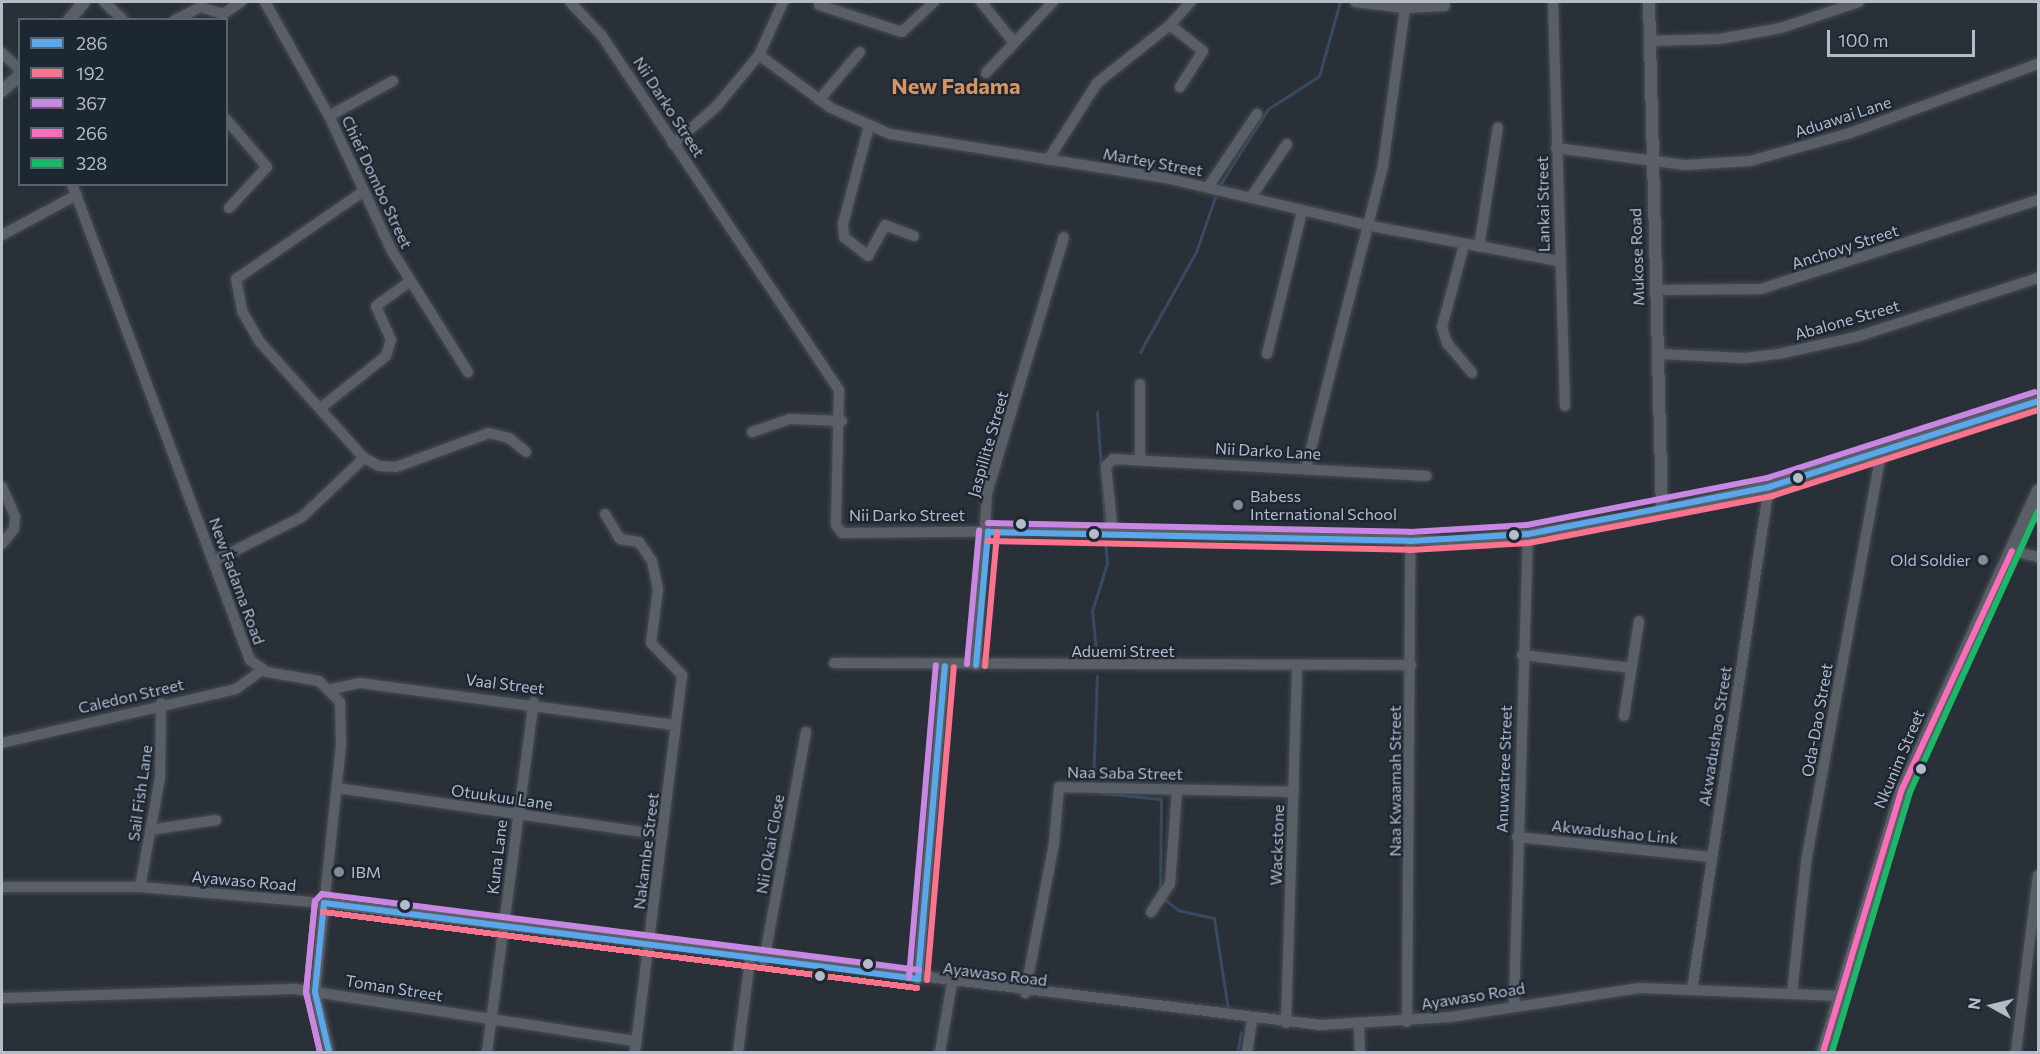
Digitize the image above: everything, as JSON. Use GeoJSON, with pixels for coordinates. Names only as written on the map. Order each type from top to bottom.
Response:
{"type":"FeatureCollection","features":[{"type":"Feature","properties":{"kind":"street"},"geometry":{"type":"LineString","coordinates":[[71,18],[84,2]]}},
{"type":"Feature","properties":{"kind":"street"},"geometry":{"type":"LineString","coordinates":[[104,2],[121,18]]}},
{"type":"Feature","properties":{"kind":"street"},"geometry":{"type":"LineString","coordinates":[[179,18],[201,7],[223,14],[241,2]]}},
{"type":"Feature","properties":{"kind":"street","name":"Chief Dombo Street"},"geometry":{"type":"LineString","coordinates":[[265,2],[329,116],[409,282],[468,372]]}},
{"type":"Feature","properties":{"kind":"street","name":"Nii Darko Street"},"geometry":{"type":"LineString","coordinates":[[570,2],[602,36],[839,390],[842,421],[836,504],[842,533],[988,531],[1410,541],[1528,534],[1662,511],[1769,487],[1881,453],[2038,400]]}},
{"type":"Feature","properties":{"kind":"street"},"geometry":{"type":"LineString","coordinates":[[673,144],[716,107],[759,55],[783,2]]}},
{"type":"Feature","properties":{"kind":"street"},"geometry":{"type":"LineString","coordinates":[[819,5],[902,32],[934,2]]}},
{"type":"Feature","properties":{"kind":"street"},"geometry":{"type":"LineString","coordinates":[[981,2],[1012,40]]}},
{"type":"Feature","properties":{"kind":"street"},"geometry":{"type":"LineString","coordinates":[[986,73],[1012,40],[1053,2]]}},
{"type":"Feature","properties":{"kind":"street"},"geometry":{"type":"LineString","coordinates":[[1048,160],[1097,84],[1170,25],[1191,2]]}},
{"type":"Feature","properties":{"kind":"street"},"geometry":{"type":"LineString","coordinates":[[1355,2],[1405,8],[1445,6]]}},
{"type":"Feature","properties":{"kind":"street","name":"Lankai Street"},"geometry":{"type":"LineString","coordinates":[[1554,2],[1559,261],[1565,406]]}},
{"type":"Feature","properties":{"kind":"street","name":"Mukose Road"},"geometry":{"type":"LineString","coordinates":[[1649,2],[1650,162],[1659,354],[1662,511]]}},
{"type":"Feature","properties":{"kind":"street"},"geometry":{"type":"LineString","coordinates":[[1650,41],[1720,39],[1781,28],[1859,2]]}},
{"type":"Feature","properties":{"kind":"street"},"geometry":{"type":"LineString","coordinates":[[1306,468],[1392,115],[1405,8]]}},
{"type":"Feature","properties":{"kind":"street"},"geometry":{"type":"LineString","coordinates":[[1170,25],[1203,51],[1180,87]]}},
{"type":"Feature","properties":{"kind":"street"},"geometry":{"type":"LineString","coordinates":[[819,100],[860,52]]}},
{"type":"Feature","properties":{"kind":"street"},"geometry":{"type":"LineString","coordinates":[[2,53],[18,71]]}},
{"type":"Feature","properties":{"kind":"street","name":"Martey Street"},"geometry":{"type":"LineString","coordinates":[[759,55],[819,100],[869,126],[924,142],[1208,187],[1366,225],[1479,248],[1559,261]]}},
{"type":"Feature","properties":{"kind":"street","name":"Aduawai Lane"},"geometry":{"type":"LineString","coordinates":[[1556,147],[1650,162],[1750,161],[1850,132],[2038,64]]}},
{"type":"Feature","properties":{"kind":"street"},"geometry":{"type":"LineString","coordinates":[[2,91],[18,75]]}},
{"type":"Feature","properties":{"kind":"street"},"geometry":{"type":"LineString","coordinates":[[329,116],[393,81]]}},
{"type":"Feature","properties":{"kind":"street"},"geometry":{"type":"LineString","coordinates":[[1208,187],[1257,114]]}},
{"type":"Feature","properties":{"kind":"street"},"geometry":{"type":"LineString","coordinates":[[228,121],[267,167],[229,207]]}},
{"type":"Feature","properties":{"kind":"street"},"geometry":{"type":"LineString","coordinates":[[869,126],[843,224],[844,237],[868,256],[885,225],[914,236]]}},
{"type":"Feature","properties":{"kind":"street"},"geometry":{"type":"LineString","coordinates":[[1479,248],[1498,127]]}},
{"type":"Feature","properties":{"kind":"street"},"geometry":{"type":"LineString","coordinates":[[1251,197],[1287,144]]}},
{"type":"Feature","properties":{"kind":"street"},"geometry":{"type":"LineString","coordinates":[[2,235],[75,190]]}},
{"type":"Feature","properties":{"kind":"street","name":"New Fadama Road"},"geometry":{"type":"LineString","coordinates":[[75,190],[247,653],[262,670]]}},
{"type":"Feature","properties":{"kind":"street"},"geometry":{"type":"LineString","coordinates":[[364,191],[236,279],[242,311],[259,341],[323,406],[364,458],[379,466],[396,467],[489,433],[509,438],[526,452]]}},
{"type":"Feature","properties":{"kind":"street","name":"Anchovy Street"},"geometry":{"type":"LineString","coordinates":[[1655,290],[1761,289],[2038,200]]}},
{"type":"Feature","properties":{"kind":"street"},"geometry":{"type":"LineString","coordinates":[[1267,354],[1302,211]]}},
{"type":"Feature","properties":{"kind":"street","name":"Jaspillite Street"},"geometry":{"type":"LineString","coordinates":[[976,665],[988,531],[985,505],[1064,237]]}},
{"type":"Feature","properties":{"kind":"street"},"geometry":{"type":"LineString","coordinates":[[1464,245],[1442,327],[1447,343],[1472,373]]}},
{"type":"Feature","properties":{"kind":"street","name":"Abalone Street"},"geometry":{"type":"LineString","coordinates":[[1659,354],[1745,358],[1783,353],[1856,337],[2038,278]]}},
{"type":"Feature","properties":{"kind":"street"},"geometry":{"type":"LineString","coordinates":[[323,406],[387,356],[391,340],[376,306],[409,282]]}},
{"type":"Feature","properties":{"kind":"street"},"geometry":{"type":"LineString","coordinates":[[1140,384],[1140,459]]}},
{"type":"Feature","properties":{"kind":"street"},"geometry":{"type":"LineString","coordinates":[[752,432],[790,419],[842,421]]}},
{"type":"Feature","properties":{"kind":"street","name":"Oda-Dao Street"},"geometry":{"type":"LineString","coordinates":[[1792,994],[1806,862],[1881,453]]}},
{"type":"Feature","properties":{"kind":"street"},"geometry":{"type":"LineString","coordinates":[[214,561],[302,516],[364,458]]}},
{"type":"Feature","properties":{"kind":"street","name":"Nii Darko Lane"},"geometry":{"type":"LineString","coordinates":[[1111,533],[1108,462],[1140,459],[1427,476]]}},
{"type":"Feature","properties":{"kind":"street"},"geometry":{"type":"LineString","coordinates":[[2,486],[15,516],[14,529],[2,544]]}},
{"type":"Feature","properties":{"kind":"street","name":"Akwadushao Street"},"geometry":{"type":"LineString","coordinates":[[1692,990],[1769,487]]}},
{"type":"Feature","properties":{"kind":"street","name":"Nkunim Street"},"geometry":{"type":"LineString","coordinates":[[1823,1053],[1842,996],[1902,789],[2012,551],[2034,516],[2038,490]]}},
{"type":"Feature","properties":{"kind":"street","name":"Nakambe Street"},"geometry":{"type":"LineString","coordinates":[[605,514],[620,539],[642,544],[656,572],[651,643],[681,671],[650,946],[635,1053]]}},
{"type":"Feature","properties":{"kind":"street","name":"Anuwatree Street"},"geometry":{"type":"LineString","coordinates":[[1514,1004],[1522,655],[1528,534]]}},
{"type":"Feature","properties":{"kind":"street","name":"Naa Kwaamah Street"},"geometry":{"type":"LineString","coordinates":[[1407,1022],[1410,541]]}},
{"type":"Feature","properties":{"kind":"street"},"geometry":{"type":"LineString","coordinates":[[2012,551],[2038,557]]}},
{"type":"Feature","properties":{"kind":"street"},"geometry":{"type":"LineString","coordinates":[[1624,716],[1639,621]]}},
{"type":"Feature","properties":{"kind":"street"},"geometry":{"type":"LineString","coordinates":[[1522,655],[1630,668]]}},
{"type":"Feature","properties":{"kind":"street","name":"Aduemi Street"},"geometry":{"type":"LineString","coordinates":[[834,663],[945,666],[1411,665]]}},
{"type":"Feature","properties":{"kind":"street"},"geometry":{"type":"LineString","coordinates":[[918,979],[945,666]]}},
{"type":"Feature","properties":{"kind":"street","name":"Wackstone"},"geometry":{"type":"LineString","coordinates":[[1286,1023],[1297,667]]}},
{"type":"Feature","properties":{"kind":"street"},"geometry":{"type":"LineString","coordinates":[[262,670],[319,681],[332,689],[342,709],[337,788],[315,992],[329,1053]]}},
{"type":"Feature","properties":{"kind":"street","name":"Caledon Street"},"geometry":{"type":"LineString","coordinates":[[2,742],[161,703],[236,689],[262,670]]}},
{"type":"Feature","properties":{"kind":"street","name":"Vaal Street"},"geometry":{"type":"LineString","coordinates":[[332,689],[360,683],[534,702],[675,725]]}},
{"type":"Feature","properties":{"kind":"street","name":"Kuna Lane"},"geometry":{"type":"LineString","coordinates":[[487,1053],[534,702]]}},
{"type":"Feature","properties":{"kind":"street","name":"Sail Fish Lane"},"geometry":{"type":"LineString","coordinates":[[140,887],[163,747],[161,703]]}},
{"type":"Feature","properties":{"kind":"street","name":"Nii Okai Close"},"geometry":{"type":"LineString","coordinates":[[764,961],[806,732]]}},
{"type":"Feature","properties":{"kind":"street","name":"Naa Saba Street"},"geometry":{"type":"LineString","coordinates":[[1025,993],[1054,844],[1054,796],[1062,786],[1093,785],[1178,790],[1294,792]]}},
{"type":"Feature","properties":{"kind":"street","name":"Otuukuu Lane"},"geometry":{"type":"LineString","coordinates":[[337,788],[663,835]]}},
{"type":"Feature","properties":{"kind":"street"},"geometry":{"type":"LineString","coordinates":[[1151,912],[1163,899],[1170,884],[1178,790]]}},
{"type":"Feature","properties":{"kind":"street"},"geometry":{"type":"LineString","coordinates":[[150,830],[216,820]]}},
{"type":"Feature","properties":{"kind":"street","name":"Akwadushao Link"},"geometry":{"type":"LineString","coordinates":[[1517,837],[1711,857]]}},
{"type":"Feature","properties":{"kind":"street"},"geometry":{"type":"LineString","coordinates":[[2016,1053],[2038,875]]}},
{"type":"Feature","properties":{"kind":"street","name":"Ayawaso Road"},"geometry":{"type":"LineString","coordinates":[[2,887],[140,887],[324,903],[764,961],[1286,1023],[1359,1025],[1407,1022],[1622,989],[1842,996]]}},
{"type":"Feature","properties":{"kind":"street"},"geometry":{"type":"LineString","coordinates":[[738,1053],[750,959]]}},
{"type":"Feature","properties":{"kind":"street"},"geometry":{"type":"LineString","coordinates":[[940,1053],[952,983]]}},
{"type":"Feature","properties":{"kind":"street","name":"Toman Street"},"geometry":{"type":"LineString","coordinates":[[2,998],[221,988],[315,992],[636,1041]]}},
{"type":"Feature","properties":{"kind":"street"},"geometry":{"type":"LineString","coordinates":[[1247,1053],[1252,1020]]}},
{"type":"Feature","properties":{"kind":"street"},"geometry":{"type":"LineString","coordinates":[[1359,1025],[1360,1053]]}},
{"type":"Feature","properties":{"kind":"waterway"},"geometry":{"type":"LineString","coordinates":[[1221,183],[1268,109],[1319,76],[1340,2]]}},
{"type":"Feature","properties":{"kind":"waterway"},"geometry":{"type":"LineString","coordinates":[[1140,352],[1196,252],[1215,197]]}},
{"type":"Feature","properties":{"kind":"waterway"},"geometry":{"type":"LineString","coordinates":[[1097,412],[1105,524]]}},
{"type":"Feature","properties":{"kind":"waterway"},"geometry":{"type":"LineString","coordinates":[[1097,660],[1092,611],[1107,563],[1105,541]]}},
{"type":"Feature","properties":{"kind":"waterway"},"geometry":{"type":"LineString","coordinates":[[1093,784],[1097,676]]}},
{"type":"Feature","properties":{"kind":"waterway"},"geometry":{"type":"LineString","coordinates":[[1100,793],[1161,799],[1160,892]]}},
{"type":"Feature","properties":{"kind":"waterway"},"geometry":{"type":"LineString","coordinates":[[1163,898],[1178,910],[1214,918],[1228,1009]]}},
{"type":"Feature","properties":{"kind":"waterway"},"geometry":{"type":"LineString","coordinates":[[1237,1052],[1241,1032]]}},
{"type":"Feature","properties":{"kind":"transit line","name":"367"},"geometry":{"type":"LineString","coordinates":[[988,523],[1410,532],[1527,525],[1767,478],[2035,392]]}},
{"type":"Feature","properties":{"kind":"transit line","name":"286"},"geometry":{"type":"LineString","coordinates":[[988,532],[1410,541],[1528,534],[1769,487],[2038,401]]}},
{"type":"Feature","properties":{"kind":"transit line","name":"192"},"geometry":{"type":"LineString","coordinates":[[988,541],[1410,550],[1529,543],[1772,496],[2038,410]]}},
{"type":"Feature","properties":{"kind":"transit line","name":"328"},"geometry":{"type":"LineString","coordinates":[[1832,1052],[1910,792],[2038,511]]}},
{"type":"Feature","properties":{"kind":"transit line","name":"367"},"geometry":{"type":"LineString","coordinates":[[967,664],[979,531]]}},
{"type":"Feature","properties":{"kind":"transit line","name":"286"},"geometry":{"type":"LineString","coordinates":[[976,665],[988,532]]}},
{"type":"Feature","properties":{"kind":"transit line","name":"192"},"geometry":{"type":"LineString","coordinates":[[985,666],[997,533]]}},
{"type":"Feature","properties":{"kind":"transit line","name":"266"},"geometry":{"type":"LineString","coordinates":[[1823,1052],[1902,789],[2012,551]]}},
{"type":"Feature","properties":{"kind":"transit line","name":"367"},"geometry":{"type":"LineString","coordinates":[[909,978],[936,665]]}},
{"type":"Feature","properties":{"kind":"transit line","name":"286"},"geometry":{"type":"LineString","coordinates":[[918,979],[945,666]]}},
{"type":"Feature","properties":{"kind":"transit line","name":"192"},"geometry":{"type":"LineString","coordinates":[[927,980],[954,667]]}},
{"type":"Feature","properties":{"kind":"transit line","name":"367"},"geometry":{"type":"LineString","coordinates":[[320,1052],[306,992],[315,901],[322,894],[919,970]]}},
{"type":"Feature","properties":{"kind":"transit line","name":"192"},"geometry":{"type":"LineString","coordinates":[[315,902],[306,992],[320,1052]]}},
{"type":"Feature","properties":{"kind":"transit line","name":"286"},"geometry":{"type":"LineString","coordinates":[[324,903],[918,979]]}},
{"type":"Feature","properties":{"kind":"transit line","name":"286"},"geometry":{"type":"LineString","coordinates":[[324,903],[315,992],[329,1052]]}},
{"type":"Feature","properties":{"kind":"transit line","name":"192"},"geometry":{"type":"LineString","coordinates":[[323,912],[917,988]]}},
{"type":"Feature","properties":{"kind":"place","name":"Babess International School"},"geometry":{"type":"Point","coordinates":[1238,505]}},
{"type":"Feature","properties":{"kind":"place","name":"Old Soldier"},"geometry":{"type":"Point","coordinates":[1983,560]}},
{"type":"Feature","properties":{"kind":"place","name":"IBM"},"geometry":{"type":"Point","coordinates":[339,872]}},
{"type":"Feature","properties":{"kind":"district","name":"New Fadama"},"geometry":{"type":"Point","coordinates":[956,86]}}]}
